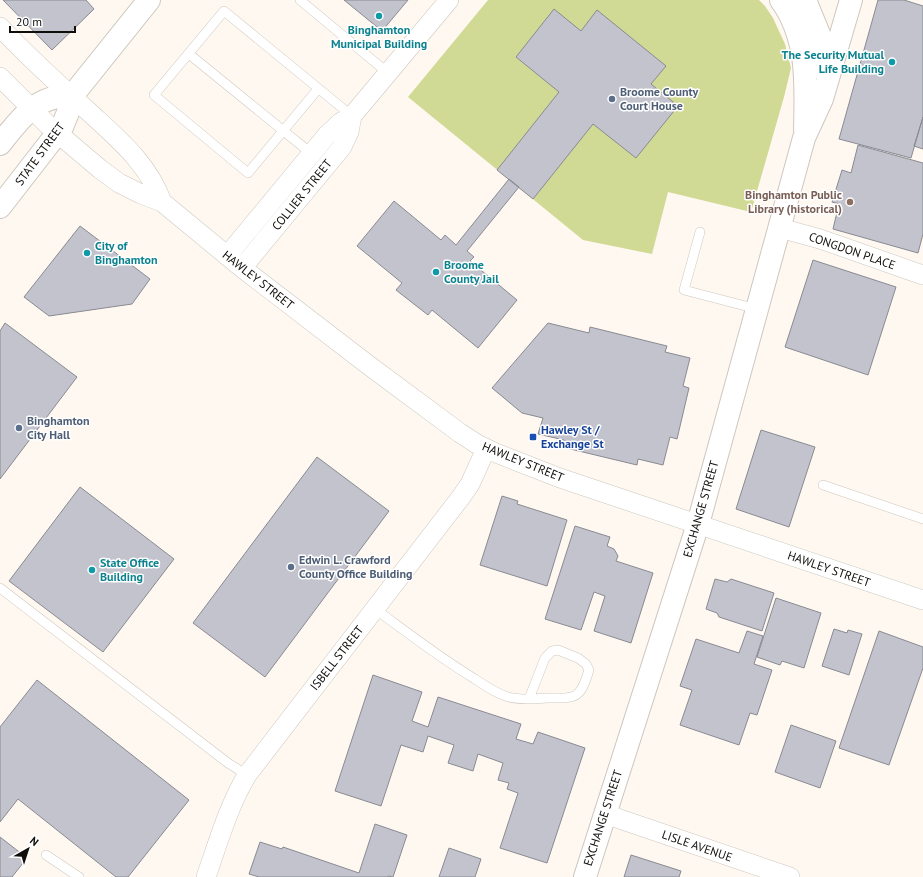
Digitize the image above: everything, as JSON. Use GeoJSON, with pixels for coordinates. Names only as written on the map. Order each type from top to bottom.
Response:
{"type":"FeatureCollection","features":[{"type":"Feature","properties":{"kind":"main road","name":"STATE STREET"},"geometry":{"type":"LineString","coordinates":[[0,207],[58,134],[66,120],[71,105],[72,96],[148,0]]}},
{"type":"Feature","properties":{"kind":"main road","name":"EXCHANGE STREET"},"geometry":{"type":"LineString","coordinates":[[781,0],[790,14],[796,28],[804,59],[806,83],[804,138]]}},
{"type":"Feature","properties":{"kind":"main road","name":"EXCHANGE STREET"},"geometry":{"type":"LineString","coordinates":[[805,0],[821,39],[826,72],[825,90]]}},
{"type":"Feature","properties":{"kind":"main road","name":"EXCHANGE STREET"},"geometry":{"type":"LineString","coordinates":[[585,877],[698,524],[804,138],[819,108],[851,0]]}},
{"type":"Feature","properties":{"kind":"main road"},"geometry":{"type":"LineString","coordinates":[[0,144],[31,109],[43,101],[54,97],[72,96]]}},
{"type":"Feature","properties":{"kind":"street","name":"COLLIER STREET"},"geometry":{"type":"LineString","coordinates":[[227,256],[332,130],[341,122],[352,116],[449,0]]}},
{"type":"Feature","properties":{"kind":"street","name":"HAWLEY STREET"},"geometry":{"type":"LineString","coordinates":[[0,27],[134,155],[149,175],[162,202]]}},
{"type":"Feature","properties":{"kind":"street","name":"HAWLEY STREET"},"geometry":{"type":"LineString","coordinates":[[0,77],[58,134],[100,169],[119,183],[162,202],[242,268],[390,382],[460,433],[486,449],[560,478],[923,600]]}},
{"type":"Feature","properties":{"kind":"street","name":"COLLIER STREET"},"geometry":{"type":"LineString","coordinates":[[242,268],[342,147],[349,132],[352,116]]}},
{"type":"Feature","properties":{"kind":"street","name":"CONGDON PLACE"},"geometry":{"type":"LineString","coordinates":[[780,228],[820,239],[923,275]]}},
{"type":"Feature","properties":{"kind":"street","name":"ISBELL STREET"},"geometry":{"type":"LineString","coordinates":[[206,877],[231,807],[238,790],[247,775],[466,490],[486,449]]}},
{"type":"Feature","properties":{"kind":"street","name":"LISLE AVENUE"},"geometry":{"type":"LineString","coordinates":[[605,814],[790,877]]}},
{"type":"Feature","properties":{"kind":"lane"},"geometry":{"type":"LineString","coordinates":[[300,0],[388,73]]}},
{"type":"Feature","properties":{"kind":"lane"},"geometry":{"type":"LineString","coordinates":[[318,89],[248,173],[154,95],[224,11],[352,116]]}},
{"type":"Feature","properties":{"kind":"lane"},"geometry":{"type":"LineString","coordinates":[[189,54],[312,154]]}},
{"type":"Feature","properties":{"kind":"lane"},"geometry":{"type":"LineString","coordinates":[[700,232],[684,290],[758,309]]}},
{"type":"Feature","properties":{"kind":"lane"},"geometry":{"type":"LineString","coordinates":[[823,486],[923,519]]}},
{"type":"Feature","properties":{"kind":"lane"},"geometry":{"type":"LineString","coordinates":[[0,588],[228,763],[247,775]]}},
{"type":"Feature","properties":{"kind":"lane"},"geometry":{"type":"LineString","coordinates":[[375,609],[464,672],[489,688],[508,697],[529,699],[572,698],[578,694],[584,686],[588,670],[586,664],[578,658],[558,650],[552,651],[545,658],[529,699]]}},
{"type":"Feature","properties":{"kind":"lane"},"geometry":{"type":"LineString","coordinates":[[46,855],[79,877]]}},
{"type":"Feature","properties":{"kind":"green space"},"geometry":{"type":"Polygon","coordinates":[[[488,0],[759,0],[773,18],[785,44],[791,68],[751,212],[668,192],[652,254],[583,240],[408,97],[488,0]]]}},
{"type":"Feature","properties":{"kind":"building"},"geometry":{"type":"Polygon","coordinates":[[[3,0],[86,0],[94,9],[52,50],[3,0]]]}},
{"type":"Feature","properties":{"kind":"building","name":"Binghamton Municipal Building"},"geometry":{"type":"Polygon","coordinates":[[[344,0],[408,0],[382,31],[344,0]]]}},
{"type":"Feature","properties":{"kind":"building","name":"The Security Mutual Life Building"},"geometry":{"type":"Polygon","coordinates":[[[878,0],[904,0],[923,6],[923,117],[911,158],[839,139],[878,0]]]}},
{"type":"Feature","properties":{"kind":"building","name":"Broome County Court House"},"geometry":{"type":"Polygon","coordinates":[[[554,9],[581,31],[597,10],[666,66],[651,84],[678,106],[636,158],[593,124],[533,199],[497,170],[559,92],[516,57],[554,9]]]}},
{"type":"Feature","properties":{"kind":"building"},"geometry":{"type":"Polygon","coordinates":[[[923,117],[923,149],[914,146],[923,117]]]}},
{"type":"Feature","properties":{"kind":"building"},"geometry":{"type":"Polygon","coordinates":[[[858,145],[923,163],[923,234],[918,253],[833,229],[839,204],[832,202],[842,170],[851,173],[858,145]]]}},
{"type":"Feature","properties":{"kind":"building","name":"Broome County Jail"},"geometry":{"type":"Polygon","coordinates":[[[509,179],[519,187],[467,251],[474,257],[470,261],[517,300],[478,348],[432,310],[428,315],[396,290],[402,283],[357,246],[394,201],[441,240],[445,235],[456,245],[509,179]]]}},
{"type":"Feature","properties":{"kind":"building","name":"City of Binghamton"},"geometry":{"type":"Polygon","coordinates":[[[80,226],[150,279],[132,304],[49,316],[24,297],[80,226]]]}},
{"type":"Feature","properties":{"kind":"building"},"geometry":{"type":"Polygon","coordinates":[[[813,260],[896,287],[868,375],[785,347],[813,260]]]}},
{"type":"Feature","properties":{"kind":"building","name":"Binghamton City Hall"},"geometry":{"type":"Polygon","coordinates":[[[5,323],[77,377],[0,479],[0,331],[5,323]]]}},
{"type":"Feature","properties":{"kind":"building"},"geometry":{"type":"Polygon","coordinates":[[[548,323],[589,333],[590,327],[667,346],[665,352],[690,358],[683,386],[689,388],[677,439],[670,437],[663,465],[638,459],[637,465],[562,447],[564,440],[538,434],[543,418],[522,413],[492,388],[548,323]]]}},
{"type":"Feature","properties":{"kind":"building"},"geometry":{"type":"Polygon","coordinates":[[[761,430],[815,447],[789,527],[736,509],[761,430]]]}},
{"type":"Feature","properties":{"kind":"building","name":"Edwin L. Crawford County Office Building"},"geometry":{"type":"Polygon","coordinates":[[[317,457],[389,511],[265,677],[193,623],[317,457]]]}},
{"type":"Feature","properties":{"kind":"building","name":"State Office Building"},"geometry":{"type":"Polygon","coordinates":[[[80,487],[174,559],[103,652],[9,581],[80,487]]]}},
{"type":"Feature","properties":{"kind":"building"},"geometry":{"type":"Polygon","coordinates":[[[502,496],[518,501],[517,504],[567,520],[547,586],[480,565],[502,496]]]}},
{"type":"Feature","properties":{"kind":"building"},"geometry":{"type":"Polygon","coordinates":[[[575,526],[610,537],[607,546],[614,549],[618,556],[616,561],[653,573],[631,643],[594,631],[605,596],[594,592],[581,630],[545,619],[575,526]]]}},
{"type":"Feature","properties":{"kind":"building"},"geometry":{"type":"Polygon","coordinates":[[[715,579],[727,582],[731,579],[774,593],[762,631],[719,617],[717,613],[706,609],[715,579]]]}},
{"type":"Feature","properties":{"kind":"building"},"geometry":{"type":"Polygon","coordinates":[[[776,598],[821,613],[804,668],[782,661],[780,665],[757,657],[776,598]]]}},
{"type":"Feature","properties":{"kind":"building"},"geometry":{"type":"Polygon","coordinates":[[[834,629],[847,633],[848,630],[862,634],[849,675],[822,666],[834,629]]]}},
{"type":"Feature","properties":{"kind":"building"},"geometry":{"type":"Polygon","coordinates":[[[747,631],[763,636],[754,664],[772,670],[757,715],[750,713],[739,745],[680,725],[692,690],[680,686],[696,639],[739,653],[747,631]]]}},
{"type":"Feature","properties":{"kind":"building"},"geometry":{"type":"Polygon","coordinates":[[[879,631],[923,647],[923,668],[889,765],[839,748],[879,631]]]}},
{"type":"Feature","properties":{"kind":"building"},"geometry":{"type":"Polygon","coordinates":[[[373,675],[422,692],[412,721],[428,727],[438,697],[521,724],[516,739],[533,744],[538,732],[585,748],[547,863],[500,848],[518,793],[507,789],[509,783],[498,780],[503,763],[478,754],[473,771],[448,763],[454,745],[428,736],[423,752],[401,745],[381,806],[335,791],[373,675]]]}},
{"type":"Feature","properties":{"kind":"building"},"geometry":{"type":"Polygon","coordinates":[[[37,680],[189,800],[128,877],[116,877],[18,799],[0,822],[0,727],[37,680]]]}},
{"type":"Feature","properties":{"kind":"building"},"geometry":{"type":"Polygon","coordinates":[[[791,725],[836,741],[820,788],[775,772],[791,725]]]}},
{"type":"Feature","properties":{"kind":"building"},"geometry":{"type":"Polygon","coordinates":[[[375,824],[407,835],[393,877],[259,877],[249,874],[260,842],[282,849],[283,847],[359,873],[375,824]]]}},
{"type":"Feature","properties":{"kind":"building"},"geometry":{"type":"Polygon","coordinates":[[[0,837],[27,858],[12,877],[0,877],[0,837]]]}},
{"type":"Feature","properties":{"kind":"building"},"geometry":{"type":"Polygon","coordinates":[[[449,848],[481,859],[475,877],[439,877],[449,848]]]}},
{"type":"Feature","properties":{"kind":"building"},"geometry":{"type":"Polygon","coordinates":[[[631,855],[681,871],[679,877],[624,877],[631,855]]]}},
{"type":"Feature","properties":{"kind":"place","name":"Binghamton Municipal Building"},"geometry":{"type":"Point","coordinates":[379,16]}},
{"type":"Feature","properties":{"kind":"place","name":"The Security Mutual Life Building"},"geometry":{"type":"Point","coordinates":[892,62]}},
{"type":"Feature","properties":{"kind":"place","name":"Broome County Court House"},"geometry":{"type":"Point","coordinates":[612,99]}},
{"type":"Feature","properties":{"kind":"place","name":"Binghamton Public Library (historical)"},"geometry":{"type":"Point","coordinates":[850,202]}},
{"type":"Feature","properties":{"kind":"place","name":"City of Binghamton"},"geometry":{"type":"Point","coordinates":[87,253]}},
{"type":"Feature","properties":{"kind":"place","name":"Broome County Jail"},"geometry":{"type":"Point","coordinates":[436,272]}},
{"type":"Feature","properties":{"kind":"place","name":"Binghamton City Hall"},"geometry":{"type":"Point","coordinates":[19,428]}},
{"type":"Feature","properties":{"kind":"place","name":"Hawley St / Exchange St"},"geometry":{"type":"Point","coordinates":[533,437]}},
{"type":"Feature","properties":{"kind":"place","name":"Edwin L. Crawford County Office Building"},"geometry":{"type":"Point","coordinates":[291,567]}},
{"type":"Feature","properties":{"kind":"place","name":"State Office Building"},"geometry":{"type":"Point","coordinates":[92,570]}}]}
